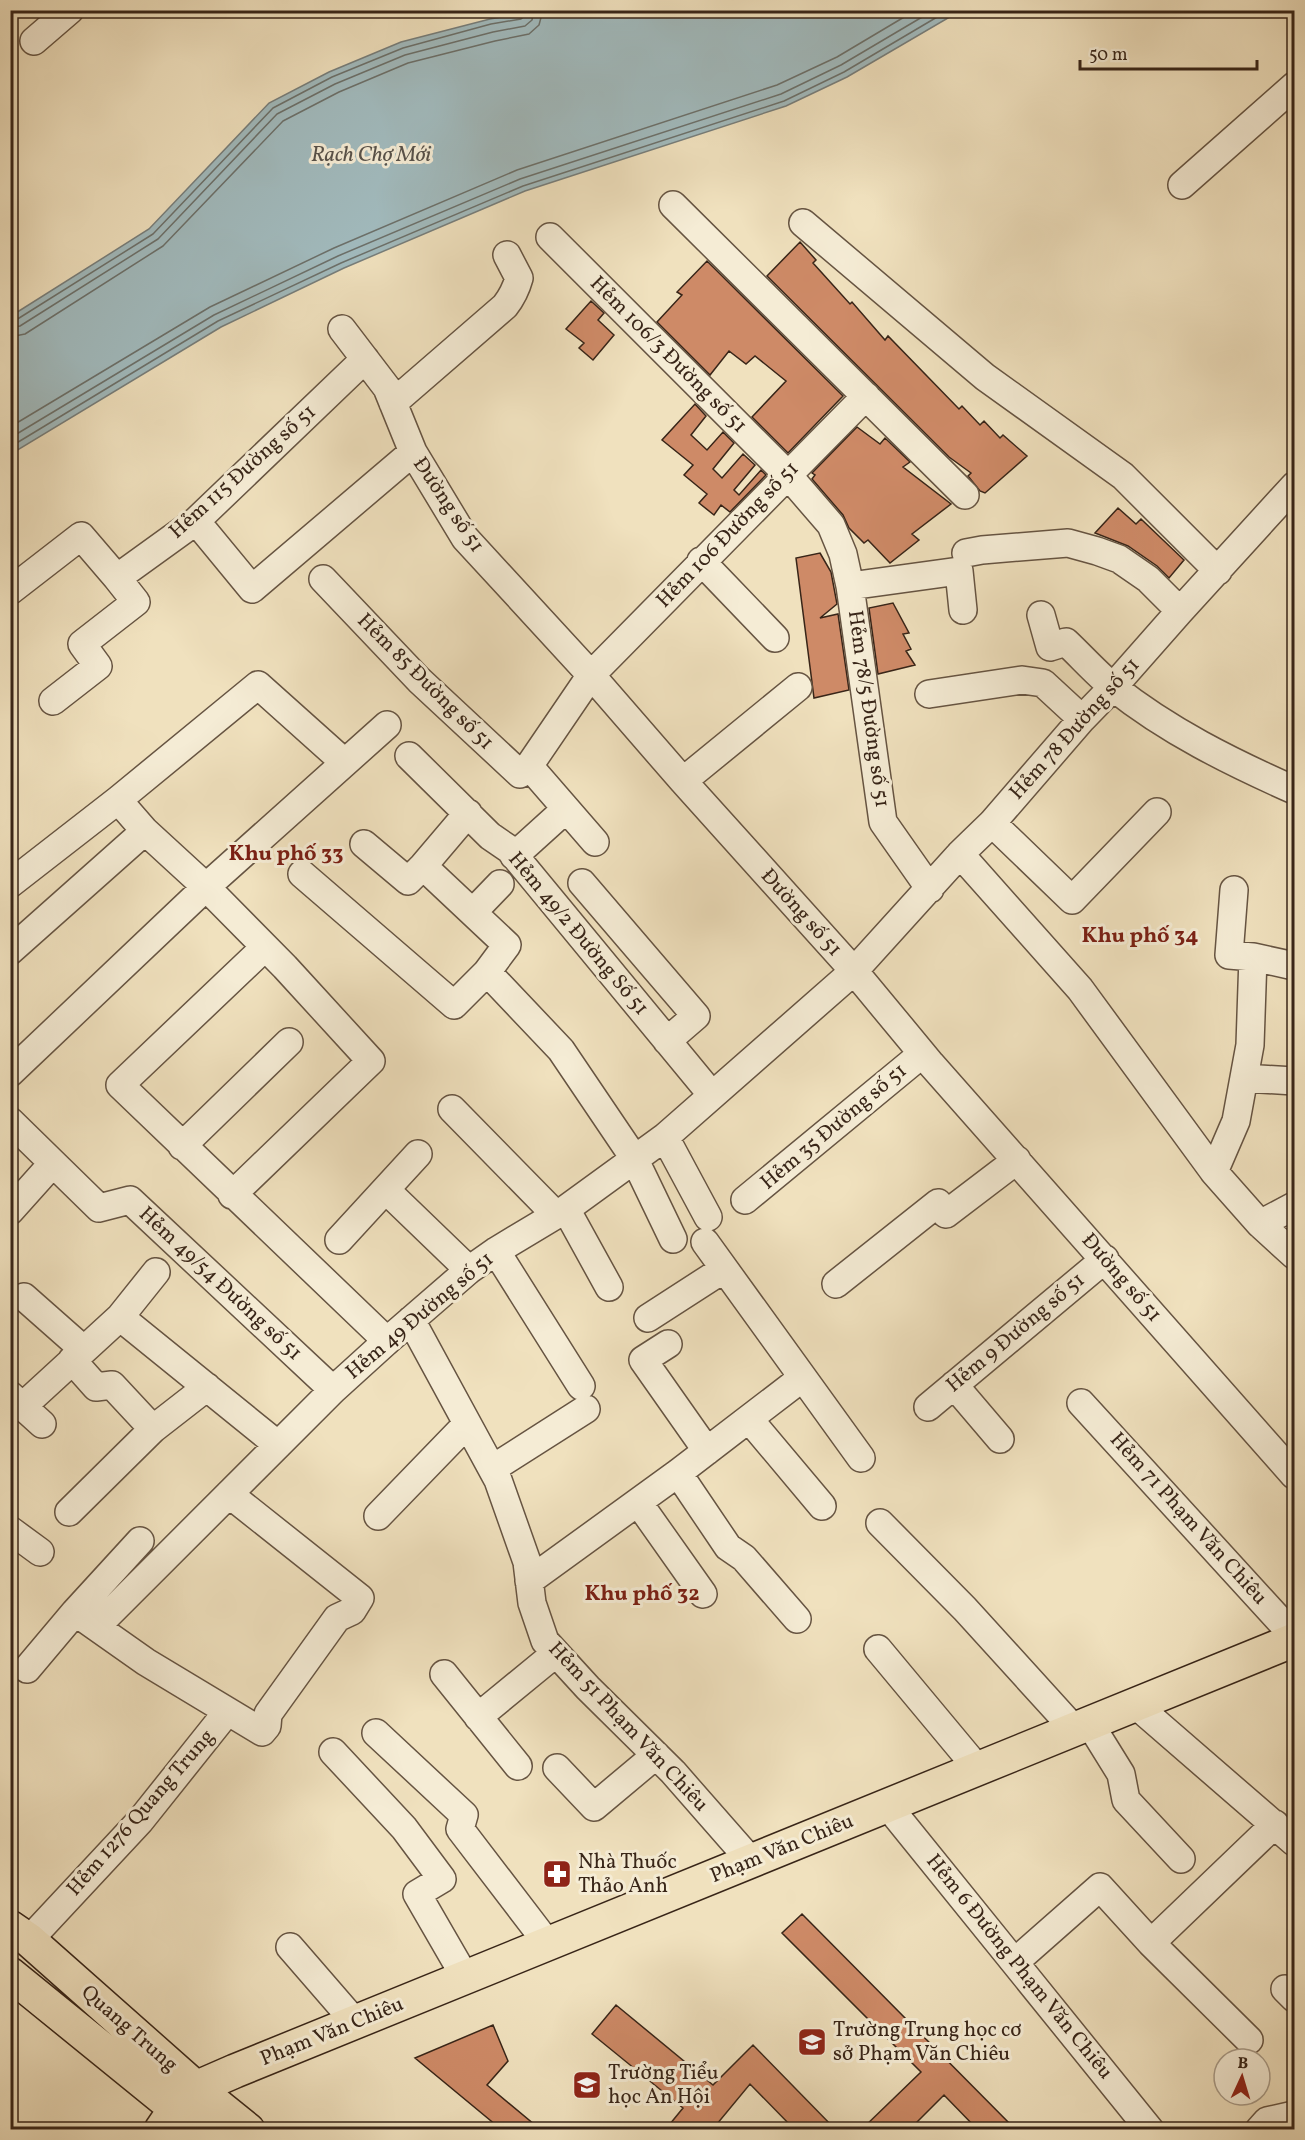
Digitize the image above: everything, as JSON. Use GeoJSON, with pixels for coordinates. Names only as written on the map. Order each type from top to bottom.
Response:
{"type":"FeatureCollection","features":[{"type":"Feature","properties":{"kind":"main road","name":"Phạm Văn Chiêu"},"geometry":{"type":"LineString","coordinates":[[178,2108],[356,2022],[1136,1705],[1294,1638]]}},
{"type":"Feature","properties":{"kind":"main road","name":"Quang Trung"},"geometry":{"type":"LineString","coordinates":[[20,1934],[178,2108],[248,2130]]}},
{"type":"Feature","properties":{"kind":"main road","name":"Quang Trung"},"geometry":{"type":"LineString","coordinates":[[10,1974],[178,2108],[202,2130]]}},
{"type":"Feature","properties":{"kind":"street"},"geometry":{"type":"LineString","coordinates":[[34,41],[70,10]]}},
{"type":"Feature","properties":{"kind":"street"},"geometry":{"type":"LineString","coordinates":[[1182,185],[1294,86]]}},
{"type":"Feature","properties":{"kind":"street"},"geometry":{"type":"LineString","coordinates":[[673,205],[965,495]]}},
{"type":"Feature","properties":{"kind":"street"},"geometry":{"type":"LineString","coordinates":[[803,223],[985,377],[1123,477],[1218,571]]}},
{"type":"Feature","properties":{"kind":"street","name":"Hẻm 106/3 Đường số 51"},"geometry":{"type":"LineString","coordinates":[[550,237],[787,474]]}},
{"type":"Feature","properties":{"kind":"street"},"geometry":{"type":"LineString","coordinates":[[393,403],[505,306],[516,290],[519,278],[507,255]]}},
{"type":"Feature","properties":{"kind":"street","name":"Đường số 51"},"geometry":{"type":"LineString","coordinates":[[342,329],[387,388],[413,452],[465,538],[591,675],[854,971],[922,1054],[1294,1475]]}},
{"type":"Feature","properties":{"kind":"street","name":"Hẻm 115 Đường số 51"},"geometry":{"type":"LineString","coordinates":[[117,578],[196,521],[365,359]]}},
{"type":"Feature","properties":{"kind":"street","name":"Hẻm 106 Đường số 51"},"geometry":{"type":"LineString","coordinates":[[591,675],[866,396]]}},
{"type":"Feature","properties":{"kind":"street"},"geometry":{"type":"LineString","coordinates":[[196,521],[252,589],[413,452]]}},
{"type":"Feature","properties":{"kind":"street","name":"Hẻm 78/5 Đường số 51"},"geometry":{"type":"LineString","coordinates":[[787,474],[831,525],[843,554],[850,586],[883,822],[930,889]]}},
{"type":"Feature","properties":{"kind":"street","name":"Hẻm 78 Đường số 51"},"geometry":{"type":"LineString","coordinates":[[854,971],[992,823],[1082,719],[1294,486]]}},
{"type":"Feature","properties":{"kind":"street"},"geometry":{"type":"LineString","coordinates":[[10,591],[81,536],[136,602],[82,644],[98,666],[53,701]]}},
{"type":"Feature","properties":{"kind":"street"},"geometry":{"type":"LineString","coordinates":[[966,553],[1068,543],[1097,550],[1119,559],[1148,579],[1180,611]]}},
{"type":"Feature","properties":{"kind":"street"},"geometry":{"type":"LineString","coordinates":[[701,561],[775,638]]}},
{"type":"Feature","properties":{"kind":"street","name":"Hẻm 78/5 Đường số 51"},"geometry":{"type":"LineString","coordinates":[[850,586],[959,571],[963,610]]}},
{"type":"Feature","properties":{"kind":"street","name":"Hẻm 85 Đường số 51"},"geometry":{"type":"LineString","coordinates":[[323,579],[419,680],[520,774],[529,766]]}},
{"type":"Feature","properties":{"kind":"street"},"geometry":{"type":"LineString","coordinates":[[1041,615],[1050,647],[1066,642],[1113,687],[1180,734],[1294,790]]}},
{"type":"Feature","properties":{"kind":"street"},"geometry":{"type":"LineString","coordinates":[[591,675],[529,766],[595,842]]}},
{"type":"Feature","properties":{"kind":"street"},"geometry":{"type":"LineString","coordinates":[[929,694],[1022,680],[1043,683],[1082,719]]}},
{"type":"Feature","properties":{"kind":"street"},"geometry":{"type":"LineString","coordinates":[[10,884],[118,800],[258,685],[344,762]]}},
{"type":"Feature","properties":{"kind":"street"},"geometry":{"type":"LineString","coordinates":[[683,781],[798,687]]}},
{"type":"Feature","properties":{"kind":"street"},"geometry":{"type":"LineString","coordinates":[[10,1073],[206,887],[387,725]]}},
{"type":"Feature","properties":{"kind":"street","name":"Hẻm 49/2 Đường Số 51"},"geometry":{"type":"LineString","coordinates":[[409,756],[514,856],[712,1095]]}},
{"type":"Feature","properties":{"kind":"street"},"geometry":{"type":"LineString","coordinates":[[118,800],[145,831],[206,887],[285,967],[371,1061],[232,1195]]}},
{"type":"Feature","properties":{"kind":"street"},"geometry":{"type":"LineString","coordinates":[[514,856],[566,809]]}},
{"type":"Feature","properties":{"kind":"street"},"geometry":{"type":"LineString","coordinates":[[992,823],[1071,900],[1156,812]]}},
{"type":"Feature","properties":{"kind":"street"},"geometry":{"type":"LineString","coordinates":[[364,844],[408,881],[468,813]]}},
{"type":"Feature","properties":{"kind":"street"},"geometry":{"type":"LineString","coordinates":[[10,951],[145,831]]}},
{"type":"Feature","properties":{"kind":"street"},"geometry":{"type":"LineString","coordinates":[[960,855],[1080,989],[1214,1172],[1260,1224],[1294,1256]]}},
{"type":"Feature","properties":{"kind":"street"},"geometry":{"type":"LineString","coordinates":[[302,874],[454,1005],[487,972],[507,945],[423,866]]}},
{"type":"Feature","properties":{"kind":"street"},"geometry":{"type":"LineString","coordinates":[[582,883],[696,1016],[667,1041]]}},
{"type":"Feature","properties":{"kind":"street"},"geometry":{"type":"LineString","coordinates":[[473,912],[500,884]]}},
{"type":"Feature","properties":{"kind":"street"},"geometry":{"type":"LineString","coordinates":[[1233,890],[1229,955],[1253,957],[1294,966]]}},
{"type":"Feature","properties":{"kind":"street"},"geometry":{"type":"LineString","coordinates":[[264,948],[120,1085],[232,1195],[387,1341]]}},
{"type":"Feature","properties":{"kind":"street"},"geometry":{"type":"LineString","coordinates":[[1214,1172],[1236,1121],[1250,1045],[1253,957]]}},
{"type":"Feature","properties":{"kind":"street","name":"Hẻm 49 Đường số 51"},"geometry":{"type":"LineString","coordinates":[[86,1619],[229,1494],[333,1390],[469,1270],[561,1212],[665,1137],[854,971]]}},
{"type":"Feature","properties":{"kind":"street"},"geometry":{"type":"LineString","coordinates":[[487,972],[561,1050],[634,1158],[673,1239]]}},
{"type":"Feature","properties":{"kind":"street"},"geometry":{"type":"LineString","coordinates":[[182,1146],[289,1041]]}},
{"type":"Feature","properties":{"kind":"street","name":"Hẻm 35 Đường số 51"},"geometry":{"type":"LineString","coordinates":[[745,1200],[922,1054]]}},
{"type":"Feature","properties":{"kind":"street"},"geometry":{"type":"LineString","coordinates":[[1244,1078],[1294,1082]]}},
{"type":"Feature","properties":{"kind":"street"},"geometry":{"type":"LineString","coordinates":[[452,1109],[561,1212],[609,1287]]}},
{"type":"Feature","properties":{"kind":"street"},"geometry":{"type":"LineString","coordinates":[[10,1121],[53,1163],[10,1211]]}},
{"type":"Feature","properties":{"kind":"street"},"geometry":{"type":"LineString","coordinates":[[665,1137],[724,1269],[861,1458]]}},
{"type":"Feature","properties":{"kind":"street"},"geometry":{"type":"LineString","coordinates":[[339,1240],[418,1154]]}},
{"type":"Feature","properties":{"kind":"street"},"geometry":{"type":"LineString","coordinates":[[836,1284],[938,1203],[946,1214],[1017,1160]]}},
{"type":"Feature","properties":{"kind":"street","name":"Hẻm 49/54 Đường số 51"},"geometry":{"type":"LineString","coordinates":[[53,1163],[99,1208],[130,1200],[333,1390]]}},
{"type":"Feature","properties":{"kind":"street"},"geometry":{"type":"LineString","coordinates":[[386,1190],[469,1270]]}},
{"type":"Feature","properties":{"kind":"street"},"geometry":{"type":"LineString","coordinates":[[1260,1224],[1294,1206]]}},
{"type":"Feature","properties":{"kind":"street"},"geometry":{"type":"LineString","coordinates":[[492,1469],[583,1397],[496,1251]]}},
{"type":"Feature","properties":{"kind":"street","name":"Hẻm 9 Đường số 51"},"geometry":{"type":"LineString","coordinates":[[928,1407],[1105,1259]]}},
{"type":"Feature","properties":{"kind":"street"},"geometry":{"type":"LineString","coordinates":[[648,1318],[724,1269]]}},
{"type":"Feature","properties":{"kind":"street"},"geometry":{"type":"LineString","coordinates":[[42,1424],[17,1400],[78,1355],[120,1317],[156,1272]]}},
{"type":"Feature","properties":{"kind":"street"},"geometry":{"type":"LineString","coordinates":[[24,1297],[78,1355],[96,1387],[112,1386],[153,1429]]}},
{"type":"Feature","properties":{"kind":"street"},"geometry":{"type":"LineString","coordinates":[[120,1317],[278,1445]]}},
{"type":"Feature","properties":{"kind":"street","name":"Hẻm 51 Phạm Văn Chiêu"},"geometry":{"type":"LineString","coordinates":[[411,1320],[498,1480],[527,1562],[532,1603],[545,1641],[588,1688],[656,1755],[751,1861]]}},
{"type":"Feature","properties":{"kind":"street"},"geometry":{"type":"LineString","coordinates":[[668,1344],[643,1360],[707,1451]]}},
{"type":"Feature","properties":{"kind":"street"},"geometry":{"type":"LineString","coordinates":[[529,1581],[638,1503],[802,1377]]}},
{"type":"Feature","properties":{"kind":"street"},"geometry":{"type":"LineString","coordinates":[[954,1385],[1000,1438]]}},
{"type":"Feature","properties":{"kind":"street"},"geometry":{"type":"LineString","coordinates":[[69,1512],[153,1429],[207,1387]]}},
{"type":"Feature","properties":{"kind":"street","name":"Hẻm 71 Phạm Văn Chiêu"},"geometry":{"type":"LineString","coordinates":[[1082,1402],[1294,1638]]}},
{"type":"Feature","properties":{"kind":"street"},"geometry":{"type":"LineString","coordinates":[[749,1419],[822,1506]]}},
{"type":"Feature","properties":{"kind":"street"},"geometry":{"type":"LineString","coordinates":[[378,1516],[467,1424]]}},
{"type":"Feature","properties":{"kind":"street"},"geometry":{"type":"LineString","coordinates":[[678,1473],[728,1547],[744,1557],[796,1619]]}},
{"type":"Feature","properties":{"kind":"street"},"geometry":{"type":"LineString","coordinates":[[227,1712],[262,1732],[267,1725],[268,1714],[314,1666],[337,1618],[356,1605],[229,1494]]}},
{"type":"Feature","properties":{"kind":"street"},"geometry":{"type":"LineString","coordinates":[[638,1503],[703,1594]]}},
{"type":"Feature","properties":{"kind":"street"},"geometry":{"type":"LineString","coordinates":[[880,1523],[1082,1727],[1121,1774],[1126,1800],[1181,1859]]}},
{"type":"Feature","properties":{"kind":"street"},"geometry":{"type":"LineString","coordinates":[[10,1530],[40,1552]]}},
{"type":"Feature","properties":{"kind":"street"},"geometry":{"type":"LineString","coordinates":[[27,1669],[86,1619],[140,1541]]}},
{"type":"Feature","properties":{"kind":"street","name":"Hẻm 1276 Quang Trung"},"geometry":{"type":"LineString","coordinates":[[20,1934],[140,1821],[227,1712],[146,1662],[86,1619]]}},
{"type":"Feature","properties":{"kind":"street"},"geometry":{"type":"LineString","coordinates":[[878,1649],[978,1769]]}},
{"type":"Feature","properties":{"kind":"street"},"geometry":{"type":"LineString","coordinates":[[478,1717],[556,1653]]}},
{"type":"Feature","properties":{"kind":"street"},"geometry":{"type":"LineString","coordinates":[[444,1674],[518,1766]]}},
{"type":"Feature","properties":{"kind":"street"},"geometry":{"type":"LineString","coordinates":[[1136,1705],[1285,1833],[1151,1943]]}},
{"type":"Feature","properties":{"kind":"street"},"geometry":{"type":"LineString","coordinates":[[376,1733],[464,1815],[460,1829],[548,1944]]}},
{"type":"Feature","properties":{"kind":"street"},"geometry":{"type":"LineString","coordinates":[[333,1752],[404,1828],[442,1879],[417,1894],[465,1977]]}},
{"type":"Feature","properties":{"kind":"street"},"geometry":{"type":"LineString","coordinates":[[557,1768],[594,1807],[656,1755]]}},
{"type":"Feature","properties":{"kind":"street","name":"Hẻm 6 Đường Phạm Văn Chiêu"},"geometry":{"type":"LineString","coordinates":[[888,1806],[1150,2130]]}},
{"type":"Feature","properties":{"kind":"street"},"geometry":{"type":"LineString","coordinates":[[1016,1962],[1100,1887],[1151,1943],[1249,2040]]}},
{"type":"Feature","properties":{"kind":"street"},"geometry":{"type":"LineString","coordinates":[[290,1947],[356,2022]]}},
{"type":"Feature","properties":{"kind":"street"},"geometry":{"type":"LineString","coordinates":[[1258,2130],[1267,2121],[1294,2115]]}},
{"type":"Feature","properties":{"kind":"water","name":"Rạch Chợ Mới"},"geometry":{"type":"Polygon","coordinates":[[[536,11],[960,11],[847,77],[786,106],[525,191],[344,268],[221,327],[11,454],[11,316],[149,229],[269,103],[329,72],[401,42],[490,19],[536,11]]]}},
{"type":"Feature","properties":{"kind":"building"},"geometry":{"type":"Polygon","coordinates":[[[800,242],[816,260],[813,263],[850,304],[852,302],[885,340],[888,336],[959,409],[962,406],[980,425],[984,421],[1000,438],[1003,435],[1027,456],[985,493],[980,491],[968,476],[971,473],[949,457],[767,276],[800,242]]]}},
{"type":"Feature","properties":{"kind":"building"},"geometry":{"type":"Polygon","coordinates":[[[707,261],[843,396],[788,453],[752,417],[786,381],[755,356],[746,364],[729,351],[710,375],[657,322],[682,295],[677,292],[707,261]]]}},
{"type":"Feature","properties":{"kind":"building"},"geometry":{"type":"Polygon","coordinates":[[[591,301],[604,313],[598,320],[614,335],[593,360],[579,348],[584,343],[566,329],[591,301]]]}},
{"type":"Feature","properties":{"kind":"building"},"geometry":{"type":"Polygon","coordinates":[[[695,404],[706,416],[691,435],[707,450],[723,432],[734,443],[713,469],[722,478],[743,454],[755,465],[734,490],[739,495],[761,470],[766,475],[730,512],[721,505],[714,515],[699,503],[707,494],[684,475],[693,465],[662,440],[695,404]]]}},
{"type":"Feature","properties":{"kind":"building"},"geometry":{"type":"Polygon","coordinates":[[[857,427],[880,444],[885,438],[910,462],[903,467],[951,504],[912,534],[919,540],[890,563],[868,540],[864,543],[849,528],[843,515],[812,479],[815,475],[812,473],[857,427]]]}},
{"type":"Feature","properties":{"kind":"building"},"geometry":{"type":"Polygon","coordinates":[[[1118,508],[1136,524],[1141,519],[1184,560],[1169,578],[1157,566],[1128,546],[1095,533],[1118,508]]]}},
{"type":"Feature","properties":{"kind":"building"},"geometry":{"type":"Polygon","coordinates":[[[820,553],[831,572],[837,604],[820,618],[838,614],[849,690],[814,698],[796,558],[820,553]]]}},
{"type":"Feature","properties":{"kind":"building"},"geometry":{"type":"Polygon","coordinates":[[[893,603],[909,633],[903,634],[911,649],[906,651],[915,665],[878,674],[869,608],[893,603]]]}},
{"type":"Feature","properties":{"kind":"building"},"geometry":{"type":"Polygon","coordinates":[[[802,1914],[1016,2130],[978,2130],[944,2095],[909,2130],[861,2130],[921,2072],[782,1933],[802,1914]]]}},
{"type":"Feature","properties":{"kind":"building"},"geometry":{"type":"Polygon","coordinates":[[[616,2005],[713,2085],[753,2045],[836,2130],[795,2130],[750,2084],[712,2130],[665,2130],[683,2108],[592,2034],[616,2005]]]}},
{"type":"Feature","properties":{"kind":"building"},"geometry":{"type":"Polygon","coordinates":[[[493,2025],[508,2061],[487,2085],[541,2130],[502,2130],[415,2058],[493,2025]]]}},
{"type":"Feature","properties":{"kind":"place","name":"Nhà Thuốc Thảo Anh"},"geometry":{"type":"Point","coordinates":[557,1874]}},
{"type":"Feature","properties":{"kind":"place","name":"Trường Trung học cơ sở Phạm Văn Chiêu"},"geometry":{"type":"Point","coordinates":[812,2042]}},
{"type":"Feature","properties":{"kind":"place","name":"Trường Tiểu học An Hội"},"geometry":{"type":"Point","coordinates":[587,2085]}},
{"type":"Feature","properties":{"kind":"district","name":"Khu phố 33"},"geometry":{"type":"Point","coordinates":[286,854]}},
{"type":"Feature","properties":{"kind":"district","name":"Khu phố 34"},"geometry":{"type":"Point","coordinates":[1140,936]}},
{"type":"Feature","properties":{"kind":"district","name":"Khu phố 32"},"geometry":{"type":"Point","coordinates":[642,1594]}}]}
